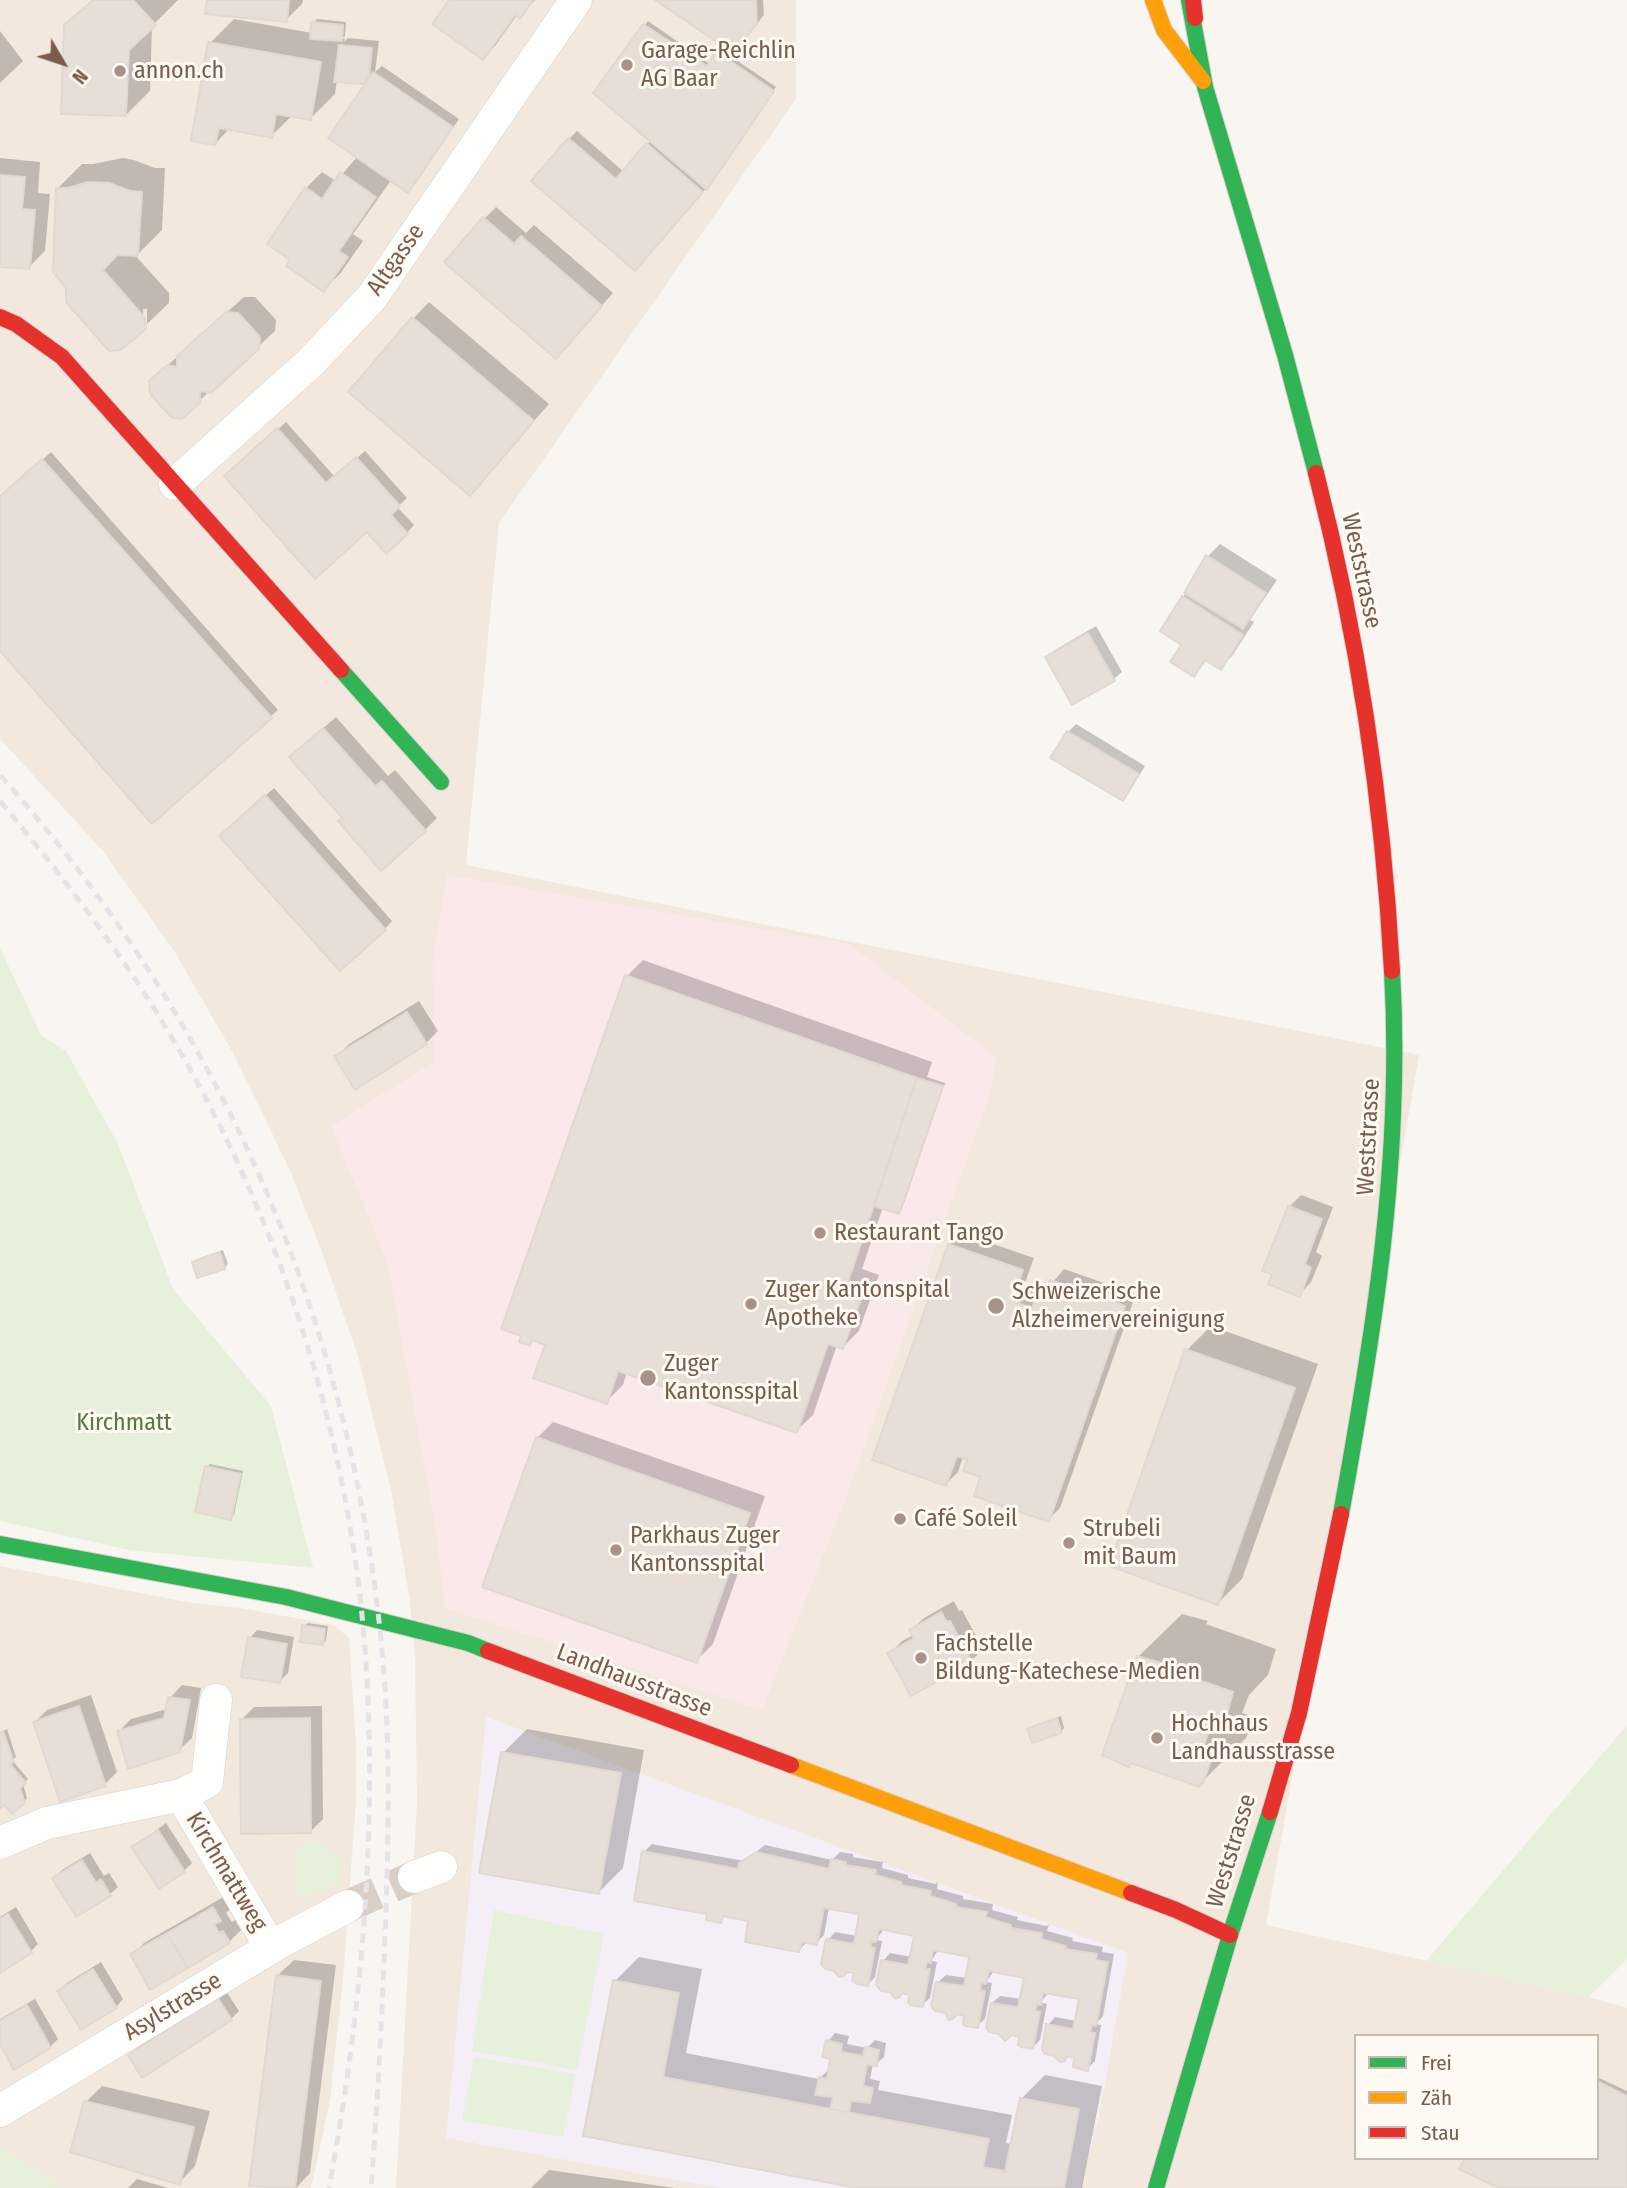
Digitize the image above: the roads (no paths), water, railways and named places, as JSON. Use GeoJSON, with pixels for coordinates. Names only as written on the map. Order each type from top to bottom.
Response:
{"type":"FeatureCollection","features":[{"type":"Feature","properties":{"kind":"main road","name":"Weststrasse"},"geometry":{"type":"LineString","coordinates":[[1153,0],[1164,30],[1203,82]]}},
{"type":"Feature","properties":{"kind":"main road","name":"Weststrasse"},"geometry":{"type":"LineString","coordinates":[[1156,2188],[1230,1934],[1298,1717],[1345,1493],[1382,1263],[1393,1149],[1396,1045],[1385,857],[1374,768],[1351,630],[1334,548],[1271,306],[1203,82],[1191,0]]}},
{"type":"Feature","properties":{"kind":"main road"},"geometry":{"type":"LineString","coordinates":[[0,317],[16,324],[62,357],[441,782]]}},
{"type":"Feature","properties":{"kind":"main road","name":"Landhausstrasse"},"geometry":{"type":"LineString","coordinates":[[0,1544],[286,1597],[493,1651],[1177,1910],[1230,1934]]}},
{"type":"Feature","properties":{"kind":"street","name":"Altgasse"},"geometry":{"type":"LineString","coordinates":[[175,484],[310,363],[372,297],[576,0]]}},
{"type":"Feature","properties":{"kind":"street","name":"Kirchmattweg"},"geometry":{"type":"LineString","coordinates":[[0,1843],[47,1823],[181,1796],[207,1782],[216,1700]]}},
{"type":"Feature","properties":{"kind":"street","name":"Kirchmattweg"},"geometry":{"type":"LineString","coordinates":[[181,1796],[271,1948]]}},
{"type":"Feature","properties":{"kind":"street","name":"Asylstrasse"},"geometry":{"type":"LineString","coordinates":[[0,2111],[271,1948],[348,1906]]}},
{"type":"Feature","properties":{"kind":"tunnel"},"geometry":{"type":"LineString","coordinates":[[348,1906],[414,1877]]}},
{"type":"Feature","properties":{"kind":"railway"},"geometry":{"type":"LineString","coordinates":[[0,775],[78,870],[148,970],[209,1073],[262,1181],[306,1293],[340,1409],[366,1528],[382,1650],[388,1746],[386,1908],[371,2188]]}},
{"type":"Feature","properties":{"kind":"railway"},"geometry":{"type":"LineString","coordinates":[[0,801],[65,882],[126,965],[204,1094],[273,1245],[324,1403],[356,1566],[365,1648],[370,1783],[358,1986],[341,2121],[329,2188]]}},
{"type":"Feature","properties":{"kind":"place","name":"Garage-Reichlin AG Baar"},"geometry":{"type":"Point","coordinates":[627,65]}},
{"type":"Feature","properties":{"kind":"place","name":"annon.ch"},"geometry":{"type":"Point","coordinates":[120,71]}},
{"type":"Feature","properties":{"kind":"place","name":"Restaurant Tango"},"geometry":{"type":"Point","coordinates":[820,1233]}},
{"type":"Feature","properties":{"kind":"place","name":"Zuger Kantonspital Apotheke"},"geometry":{"type":"Point","coordinates":[751,1304]}},
{"type":"Feature","properties":{"kind":"place","name":"Schweizerische Alzheimervereinigung"},"geometry":{"type":"Point","coordinates":[996,1306]}},
{"type":"Feature","properties":{"kind":"place","name":"Zuger Kantonsspital"},"geometry":{"type":"Point","coordinates":[648,1378]}},
{"type":"Feature","properties":{"kind":"place","name":"Café Soleil"},"geometry":{"type":"Point","coordinates":[900,1519]}},
{"type":"Feature","properties":{"kind":"place","name":"Strubeli mit Baum"},"geometry":{"type":"Point","coordinates":[1069,1543]}},
{"type":"Feature","properties":{"kind":"place","name":"Parkhaus Zuger Kantonsspital"},"geometry":{"type":"Point","coordinates":[616,1550]}},
{"type":"Feature","properties":{"kind":"place","name":"Fachstelle Bildung-Katechese-Medien"},"geometry":{"type":"Point","coordinates":[921,1658]}},
{"type":"Feature","properties":{"kind":"place","name":"Hochhaus Landhausstrasse"},"geometry":{"type":"Point","coordinates":[1157,1738]}},
{"type":"Feature","properties":{"kind":"park label","name":"Kirchmatt"},"geometry":{"type":"Point","coordinates":[124,1423]}}]}
